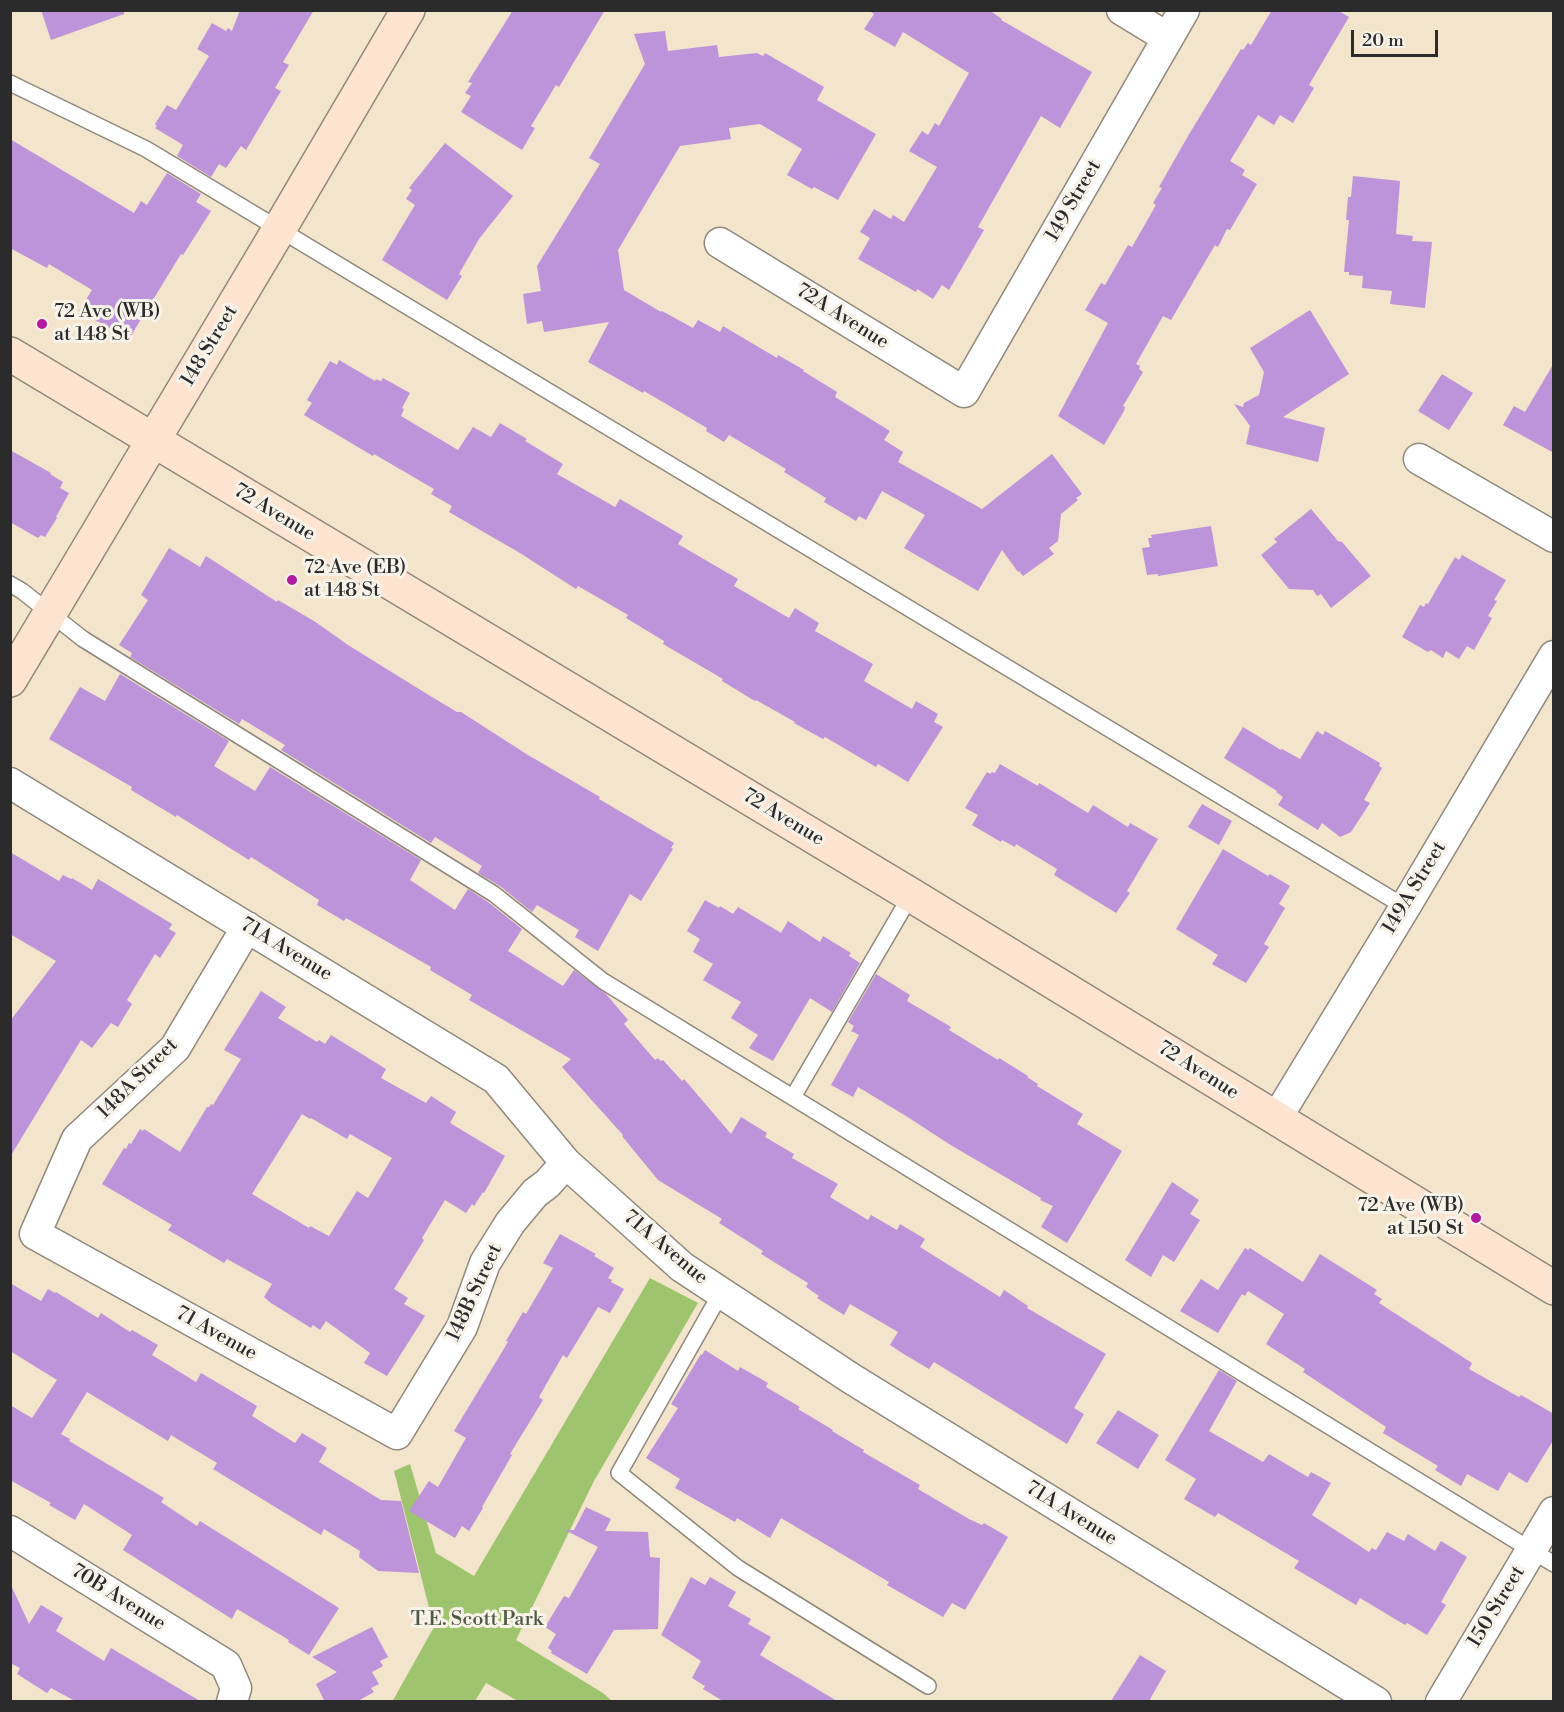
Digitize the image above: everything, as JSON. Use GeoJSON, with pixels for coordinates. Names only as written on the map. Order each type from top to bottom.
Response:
{"type":"FeatureCollection","features":[{"type":"Feature","properties":{"kind":"main road","name":"148 Street"},"geometry":{"type":"LineString","coordinates":[[10,680],[408,10]]}},
{"type":"Feature","properties":{"kind":"main road","name":"72 Avenue"},"geometry":{"type":"LineString","coordinates":[[10,354],[911,895],[1554,1288]]}},
{"type":"Feature","properties":{"kind":"street"},"geometry":{"type":"LineString","coordinates":[[1122,10],[1168,38]]}},
{"type":"Feature","properties":{"kind":"street","name":"149 Street"},"geometry":{"type":"LineString","coordinates":[[964,392],[1184,10]]}},
{"type":"Feature","properties":{"kind":"street","name":"72A Avenue"},"geometry":{"type":"LineString","coordinates":[[720,243],[964,392]]}},
{"type":"Feature","properties":{"kind":"street"},"geometry":{"type":"LineString","coordinates":[[1419,459],[1554,537]]}},
{"type":"Feature","properties":{"kind":"street","name":"149A Street"},"geometry":{"type":"LineString","coordinates":[[1276,1119],[1554,656]]}},
{"type":"Feature","properties":{"kind":"street","name":"71A Avenue"},"geometry":{"type":"LineString","coordinates":[[10,783],[496,1079],[566,1163],[682,1267],[852,1379],[1376,1701]]}},
{"type":"Feature","properties":{"kind":"street","name":"148A Street"},"geometry":{"type":"LineString","coordinates":[[35,1234],[77,1139],[175,1048],[247,927]]}},
{"type":"Feature","properties":{"kind":"street","name":"148B Street"},"geometry":{"type":"LineString","coordinates":[[397,1434],[462,1327],[485,1263],[510,1224],[536,1193],[566,1163]]}},
{"type":"Feature","properties":{"kind":"street","name":"71 Avenue"},"geometry":{"type":"LineString","coordinates":[[35,1234],[397,1434]]}},
{"type":"Feature","properties":{"kind":"street","name":"150 Street"},"geometry":{"type":"LineString","coordinates":[[1441,1701],[1542,1557],[1554,1512]]}},
{"type":"Feature","properties":{"kind":"street","name":"70B Avenue"},"geometry":{"type":"LineString","coordinates":[[10,1531],[226,1665],[236,1688],[232,1701]]}},
{"type":"Feature","properties":{"kind":"lane"},"geometry":{"type":"LineString","coordinates":[[10,83],[146,149],[280,228],[1405,907]]}},
{"type":"Feature","properties":{"kind":"lane"},"geometry":{"type":"LineString","coordinates":[[10,584],[83,639],[494,894],[603,981],[1542,1557]]}},
{"type":"Feature","properties":{"kind":"lane"},"geometry":{"type":"LineString","coordinates":[[793,1098],[911,895]]}},
{"type":"Feature","properties":{"kind":"lane"},"geometry":{"type":"LineString","coordinates":[[721,1293],[619,1473],[738,1568],[928,1686]]}},
{"type":"Feature","properties":{"kind":"green space","name":"T.E. Scott Park"},"geometry":{"type":"Polygon","coordinates":[[[650,1278],[698,1303],[594,1481],[516,1640],[603,1693],[612,1701],[518,1701],[486,1683],[475,1701],[392,1702],[434,1627],[394,1471],[410,1464],[436,1553],[474,1576],[650,1278]]]}},
{"type":"Feature","properties":{"kind":"building"},"geometry":{"type":"Polygon","coordinates":[[[41,10],[124,10],[124,14],[51,40],[41,10]]]}},
{"type":"Feature","properties":{"kind":"building"},"geometry":{"type":"Polygon","coordinates":[[[240,10],[314,10],[283,62],[289,65],[275,88],[281,91],[246,150],[241,146],[226,168],[219,164],[211,177],[177,156],[183,145],[155,128],[157,126],[155,124],[167,105],[176,110],[209,56],[197,49],[212,23],[226,31],[228,28],[232,31],[240,10]]]}},
{"type":"Feature","properties":{"kind":"building"},"geometry":{"type":"Polygon","coordinates":[[[513,10],[605,10],[559,87],[556,85],[531,126],[535,128],[522,150],[461,112],[471,96],[465,93],[472,83],[468,82],[513,10]]]}},
{"type":"Feature","properties":{"kind":"building"},"geometry":{"type":"Polygon","coordinates":[[[868,10],[989,10],[1001,20],[1092,72],[1060,128],[1041,116],[978,227],[984,230],[949,290],[942,285],[933,299],[917,289],[916,292],[858,259],[870,238],[860,232],[874,209],[891,219],[893,215],[904,222],[937,167],[909,151],[922,131],[928,135],[935,123],[939,126],[969,73],[903,32],[895,47],[864,29],[874,14],[868,10]]]}},
{"type":"Feature","properties":{"kind":"building"},"geometry":{"type":"Polygon","coordinates":[[[1272,10],[1337,10],[1349,17],[1309,85],[1314,88],[1293,123],[1280,115],[1274,125],[1258,115],[1230,161],[1245,170],[1242,175],[1257,184],[1230,230],[1227,229],[1218,247],[1215,245],[1171,320],[1163,316],[1136,364],[1143,372],[1104,445],[1058,416],[1108,323],[1085,310],[1101,283],[1105,285],[1128,245],[1132,247],[1156,205],[1153,203],[1162,188],[1159,187],[1188,136],[1241,49],[1243,50],[1248,43],[1251,45],[1272,10]]]}},
{"type":"Feature","properties":{"kind":"building"},"geometry":{"type":"Polygon","coordinates":[[[665,31],[668,51],[717,45],[719,57],[757,53],[763,56],[765,53],[824,87],[817,100],[876,134],[838,200],[787,175],[802,149],[760,124],[729,128],[731,139],[680,146],[618,250],[624,290],[693,328],[698,320],[720,332],[723,326],[777,358],[778,355],[804,370],[837,392],[835,397],[890,431],[884,440],[903,452],[898,462],[982,509],[1052,454],[1082,494],[1061,514],[1058,541],[1049,548],[1054,554],[1023,576],[1002,550],[978,591],[904,548],[925,515],[882,491],[866,520],[859,516],[856,521],[824,502],[826,498],[784,472],[786,469],[729,435],[724,442],[706,431],[707,428],[644,391],[643,393],[588,362],[609,322],[544,332],[542,321],[527,324],[523,294],[541,291],[537,266],[600,164],[589,158],[645,64],[634,34],[665,31]]]}},
{"type":"Feature","properties":{"kind":"building"},"geometry":{"type":"Polygon","coordinates":[[[10,139],[134,213],[141,201],[147,205],[167,173],[201,194],[196,202],[211,211],[183,255],[181,254],[129,339],[79,311],[92,290],[49,264],[47,268],[10,248],[10,139]]]}},
{"type":"Feature","properties":{"kind":"building"},"geometry":{"type":"Polygon","coordinates":[[[445,143],[513,196],[479,239],[459,274],[462,276],[447,300],[382,260],[415,205],[406,199],[412,190],[409,188],[445,143]]]}},
{"type":"Feature","properties":{"kind":"building"},"geometry":{"type":"Polygon","coordinates":[[[1353,176],[1400,181],[1396,234],[1413,236],[1412,241],[1432,242],[1425,308],[1390,304],[1392,291],[1362,288],[1363,276],[1349,275],[1349,272],[1344,272],[1349,220],[1346,220],[1348,197],[1351,197],[1353,176]]]}},
{"type":"Feature","properties":{"kind":"building"},"geometry":{"type":"Polygon","coordinates":[[[1310,310],[1349,374],[1283,417],[1325,428],[1318,462],[1246,444],[1250,426],[1234,404],[1243,407],[1244,403],[1259,395],[1264,372],[1250,348],[1310,310]]]}},
{"type":"Feature","properties":{"kind":"building"},"geometry":{"type":"Polygon","coordinates":[[[339,360],[375,381],[376,379],[381,381],[383,378],[410,393],[402,408],[404,409],[401,416],[458,450],[473,427],[491,437],[500,423],[563,464],[557,474],[615,507],[620,499],[683,536],[678,544],[738,579],[734,586],[789,618],[795,608],[819,623],[815,631],[873,664],[864,681],[912,709],[916,701],[938,714],[934,722],[943,727],[908,782],[878,764],[876,767],[825,737],[823,739],[722,681],[723,679],[663,644],[664,641],[626,618],[628,615],[578,586],[576,589],[449,512],[452,506],[431,494],[434,489],[304,415],[312,403],[307,400],[330,361],[337,365],[339,360]]]}},
{"type":"Feature","properties":{"kind":"building"},"geometry":{"type":"Polygon","coordinates":[[[1554,363],[1554,453],[1503,425],[1514,406],[1525,412],[1554,363]]]}},
{"type":"Feature","properties":{"kind":"building"},"geometry":{"type":"Polygon","coordinates":[[[1442,374],[1473,393],[1449,430],[1418,411],[1442,374]]]}},
{"type":"Feature","properties":{"kind":"building"},"geometry":{"type":"Polygon","coordinates":[[[10,450],[51,473],[63,482],[60,488],[69,493],[45,537],[41,535],[38,538],[10,522],[10,450]]]}},
{"type":"Feature","properties":{"kind":"building"},"geometry":{"type":"Polygon","coordinates":[[[1311,509],[1371,576],[1331,608],[1321,594],[1317,596],[1313,590],[1289,589],[1261,555],[1277,542],[1274,539],[1311,509]]]}},
{"type":"Feature","properties":{"kind":"building"},"geometry":{"type":"Polygon","coordinates":[[[1211,526],[1218,566],[1158,576],[1158,574],[1147,575],[1142,548],[1150,547],[1148,538],[1152,538],[1151,535],[1211,526]]]}},
{"type":"Feature","properties":{"kind":"building"},"geometry":{"type":"Polygon","coordinates":[[[169,548],[200,567],[206,556],[277,602],[278,600],[314,621],[427,694],[457,712],[461,712],[600,797],[599,799],[674,843],[671,848],[673,849],[641,901],[630,894],[598,951],[575,937],[579,930],[537,905],[532,912],[500,886],[478,873],[482,866],[435,837],[431,843],[281,750],[285,745],[242,719],[239,724],[130,657],[132,653],[119,645],[148,600],[141,595],[169,548]]]}},
{"type":"Feature","properties":{"kind":"building"},"geometry":{"type":"Polygon","coordinates":[[[1462,555],[1506,580],[1488,616],[1492,618],[1474,650],[1467,646],[1459,659],[1446,651],[1443,658],[1402,637],[1420,605],[1424,607],[1426,603],[1428,604],[1455,557],[1459,560],[1462,555]]]}},
{"type":"Feature","properties":{"kind":"building"},"geometry":{"type":"Polygon","coordinates":[[[120,674],[229,741],[214,766],[255,791],[270,767],[421,860],[410,880],[455,910],[468,889],[488,902],[522,929],[508,951],[563,986],[574,970],[606,994],[628,1020],[624,1024],[655,1060],[658,1058],[663,1060],[682,1081],[684,1079],[731,1134],[741,1117],[767,1133],[765,1137],[794,1154],[792,1158],[838,1184],[830,1197],[868,1220],[871,1215],[897,1230],[900,1224],[925,1239],[920,1247],[1000,1297],[1004,1290],[1028,1306],[1027,1308],[1106,1354],[1074,1408],[1084,1414],[1067,1444],[934,1362],[929,1369],[902,1353],[890,1345],[898,1332],[850,1304],[844,1315],[817,1298],[819,1296],[806,1287],[808,1283],[761,1254],[763,1251],[719,1223],[722,1219],[658,1180],[623,1135],[562,1067],[571,1059],[469,1000],[472,995],[430,970],[431,967],[346,918],[344,921],[317,905],[319,900],[251,857],[249,860],[177,815],[176,817],[131,790],[132,787],[49,739],[80,687],[105,701],[120,674]]]}},
{"type":"Feature","properties":{"kind":"building"},"geometry":{"type":"Polygon","coordinates":[[[1243,727],[1300,759],[1317,731],[1323,735],[1325,731],[1380,763],[1379,766],[1382,768],[1364,800],[1370,803],[1351,832],[1340,837],[1322,823],[1318,830],[1278,805],[1283,797],[1277,791],[1224,758],[1243,727]]]}},
{"type":"Feature","properties":{"kind":"building"},"geometry":{"type":"Polygon","coordinates":[[[1000,764],[1038,786],[1039,783],[1088,813],[1093,805],[1128,827],[1130,823],[1158,839],[1127,891],[1130,893],[1116,913],[1054,875],[1057,869],[1016,844],[1015,847],[1002,840],[1001,842],[972,825],[978,815],[965,808],[987,772],[995,773],[1000,764]]]}},
{"type":"Feature","properties":{"kind":"building"},"geometry":{"type":"Polygon","coordinates":[[[1202,804],[1232,821],[1219,845],[1188,827],[1202,804]]]}},
{"type":"Feature","properties":{"kind":"building"},"geometry":{"type":"Polygon","coordinates":[[[1223,849],[1268,876],[1270,874],[1290,886],[1279,904],[1285,908],[1264,944],[1269,947],[1246,983],[1212,964],[1218,955],[1176,929],[1223,849]]]}},
{"type":"Feature","properties":{"kind":"building"},"geometry":{"type":"Polygon","coordinates":[[[10,852],[59,881],[63,875],[92,890],[98,879],[172,924],[169,929],[176,933],[160,958],[155,954],[127,1000],[132,1004],[118,1027],[111,1023],[92,1048],[81,1040],[10,1157],[10,1021],[56,961],[10,934],[10,852]]]}},
{"type":"Feature","properties":{"kind":"building"},"geometry":{"type":"Polygon","coordinates":[[[705,900],[733,914],[738,907],[781,933],[788,921],[820,942],[823,936],[851,953],[849,956],[860,963],[832,1012],[810,998],[773,1061],[749,1048],[758,1035],[731,1018],[741,1002],[703,980],[713,964],[693,952],[700,939],[687,931],[705,900]]]}},
{"type":"Feature","properties":{"kind":"building"},"geometry":{"type":"Polygon","coordinates":[[[876,974],[910,995],[907,1001],[951,1027],[949,1030],[1028,1076],[1038,1084],[1037,1086],[1083,1114],[1077,1124],[1122,1151],[1067,1243],[1041,1227],[1053,1206],[858,1087],[853,1097],[831,1085],[859,1035],[851,1031],[854,1026],[848,1022],[876,974]]]}},
{"type":"Feature","properties":{"kind":"building"},"geometry":{"type":"Polygon","coordinates":[[[261,991],[286,1007],[278,1018],[317,1042],[319,1040],[325,1044],[331,1035],[386,1069],[381,1078],[426,1103],[431,1096],[456,1112],[450,1123],[505,1156],[484,1193],[466,1213],[445,1200],[394,1289],[408,1298],[404,1304],[425,1316],[387,1376],[364,1363],[370,1353],[326,1321],[320,1330],[313,1325],[311,1328],[271,1303],[264,1297],[272,1284],[227,1259],[224,1263],[168,1230],[172,1225],[102,1184],[124,1148],[126,1149],[129,1143],[131,1144],[140,1129],[143,1131],[144,1129],[180,1152],[207,1107],[213,1105],[241,1059],[224,1050],[261,991]],[[302,1114],[252,1194],[309,1228],[310,1226],[329,1236],[357,1191],[368,1198],[392,1158],[350,1134],[347,1139],[302,1114]]]}},
{"type":"Feature","properties":{"kind":"building"},"geometry":{"type":"Polygon","coordinates":[[[1172,1182],[1199,1200],[1190,1214],[1200,1220],[1174,1262],[1163,1255],[1151,1277],[1125,1260],[1172,1182]]]}},
{"type":"Feature","properties":{"kind":"building"},"geometry":{"type":"Polygon","coordinates":[[[560,1234],[596,1254],[594,1256],[614,1268],[608,1278],[624,1289],[610,1313],[598,1307],[567,1358],[563,1355],[539,1397],[543,1400],[510,1454],[512,1455],[483,1508],[469,1531],[462,1526],[455,1538],[409,1511],[429,1481],[438,1487],[466,1438],[454,1431],[508,1342],[506,1341],[523,1312],[526,1314],[553,1268],[543,1263],[560,1234]]]}},
{"type":"Feature","properties":{"kind":"building"},"geometry":{"type":"Polygon","coordinates":[[[1245,1248],[1248,1250],[1250,1248],[1303,1282],[1320,1254],[1377,1290],[1374,1294],[1382,1299],[1379,1303],[1472,1363],[1469,1369],[1554,1414],[1554,1439],[1527,1483],[1509,1472],[1498,1491],[1467,1474],[1461,1486],[1435,1470],[1438,1466],[1383,1433],[1386,1427],[1303,1372],[1305,1369],[1266,1344],[1284,1314],[1248,1291],[1245,1296],[1242,1294],[1218,1333],[1180,1311],[1201,1279],[1218,1290],[1245,1248]]]}},
{"type":"Feature","properties":{"kind":"building"},"geometry":{"type":"Polygon","coordinates":[[[10,1283],[41,1301],[48,1289],[98,1318],[101,1313],[130,1332],[132,1330],[158,1345],[152,1355],[196,1382],[201,1373],[257,1406],[252,1416],[295,1443],[302,1433],[327,1448],[319,1462],[381,1500],[401,1501],[419,1573],[378,1571],[359,1557],[360,1551],[324,1529],[321,1535],[213,1469],[217,1463],[171,1435],[168,1441],[87,1392],[61,1434],[70,1439],[69,1441],[164,1498],[161,1502],[197,1526],[200,1521],[339,1608],[309,1655],[288,1642],[289,1640],[237,1609],[232,1619],[123,1550],[132,1535],[84,1504],[75,1520],[49,1505],[51,1503],[10,1480],[10,1405],[32,1418],[57,1380],[10,1351],[10,1283]]]}},
{"type":"Feature","properties":{"kind":"building"},"geometry":{"type":"Polygon","coordinates":[[[705,1350],[738,1371],[740,1367],[768,1383],[766,1387],[800,1407],[798,1409],[864,1450],[863,1452],[920,1485],[918,1489],[969,1519],[982,1525],[984,1523],[1008,1537],[965,1610],[952,1603],[943,1617],[887,1585],[889,1582],[781,1518],[770,1538],[737,1518],[735,1522],[675,1488],[680,1479],[646,1458],[678,1408],[671,1404],[705,1350]]]}},
{"type":"Feature","properties":{"kind":"building"},"geometry":{"type":"Polygon","coordinates":[[[1219,1370],[1237,1381],[1209,1431],[1263,1462],[1269,1454],[1308,1477],[1311,1472],[1331,1483],[1312,1515],[1369,1552],[1372,1548],[1376,1550],[1387,1532],[1404,1541],[1408,1534],[1435,1551],[1441,1541],[1467,1557],[1441,1602],[1446,1605],[1427,1635],[1407,1623],[1405,1625],[1360,1598],[1356,1605],[1294,1568],[1299,1561],[1218,1513],[1215,1517],[1184,1499],[1196,1479],[1165,1460],[1219,1370]]]}},
{"type":"Feature","properties":{"kind":"building"},"geometry":{"type":"Polygon","coordinates":[[[1118,1410],[1159,1435],[1138,1469],[1096,1443],[1118,1410]]]}},
{"type":"Feature","properties":{"kind":"building"},"geometry":{"type":"Polygon","coordinates":[[[586,1507],[611,1519],[605,1531],[648,1532],[650,1557],[660,1558],[658,1629],[614,1630],[587,1674],[551,1653],[552,1651],[548,1648],[556,1634],[545,1627],[564,1596],[569,1598],[598,1547],[565,1530],[574,1530],[586,1507]]]}},
{"type":"Feature","properties":{"kind":"building"},"geometry":{"type":"Polygon","coordinates":[[[691,1577],[705,1585],[710,1577],[736,1592],[728,1606],[751,1619],[748,1624],[771,1637],[760,1655],[837,1701],[723,1701],[703,1689],[705,1686],[692,1678],[701,1661],[661,1635],[691,1577]]]}},
{"type":"Feature","properties":{"kind":"building"},"geometry":{"type":"Polygon","coordinates":[[[10,1583],[29,1624],[41,1605],[63,1618],[56,1631],[104,1661],[111,1648],[200,1701],[75,1701],[51,1688],[47,1693],[17,1674],[20,1668],[10,1663],[10,1583]]]}},
{"type":"Feature","properties":{"kind":"building"},"geometry":{"type":"Polygon","coordinates":[[[372,1627],[388,1657],[380,1661],[383,1666],[372,1672],[379,1684],[371,1688],[374,1692],[358,1701],[324,1700],[316,1684],[337,1672],[312,1657],[372,1627]]]}},
{"type":"Feature","properties":{"kind":"building"},"geometry":{"type":"Polygon","coordinates":[[[1140,1655],[1166,1671],[1149,1701],[1111,1701],[1140,1655]]]}},
{"type":"Feature","properties":{"kind":"place","name":"72 Ave (WB) at 148 St"},"geometry":{"type":"Point","coordinates":[42,324]}},
{"type":"Feature","properties":{"kind":"place","name":"72 Ave (EB) at 148 St"},"geometry":{"type":"Point","coordinates":[292,580]}},
{"type":"Feature","properties":{"kind":"place","name":"72 Ave (WB) at 150 St"},"geometry":{"type":"Point","coordinates":[1476,1218]}}]}
